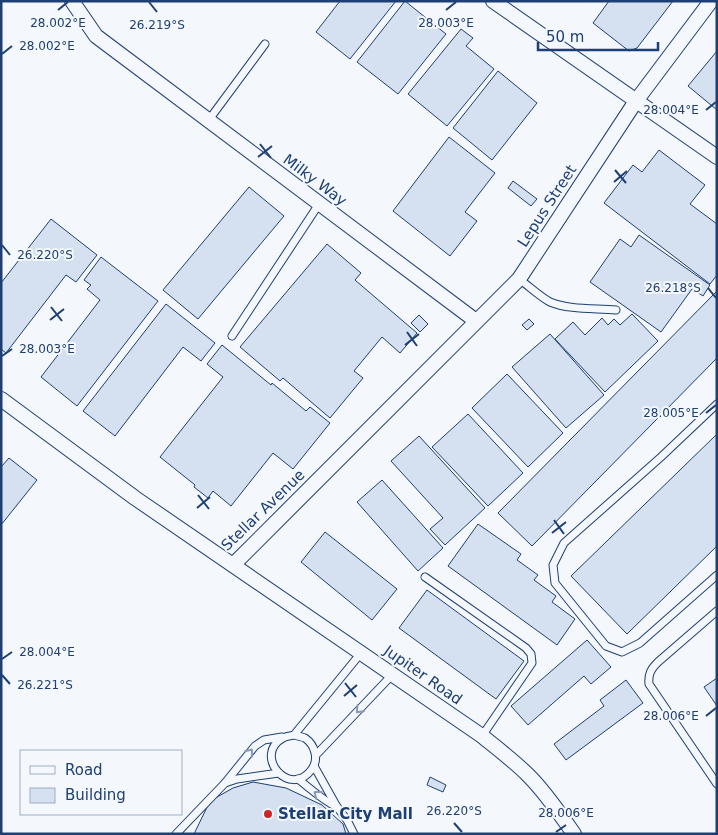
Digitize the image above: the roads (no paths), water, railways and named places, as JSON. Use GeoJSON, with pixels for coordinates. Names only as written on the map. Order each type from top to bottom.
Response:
{"type":"FeatureCollection","features":[{"type":"Feature","properties":{"kind":"street","name":"Milky Way"},"geometry":{"type":"LineString","coordinates":[[72,1],[96,36],[476,321]]}},
{"type":"Feature","properties":{"kind":"street"},"geometry":{"type":"LineString","coordinates":[[493,1],[717,157]]}},
{"type":"Feature","properties":{"kind":"street","name":"Lepus Street"},"geometry":{"type":"LineString","coordinates":[[476,321],[519,279],[636,101],[711,1]]}},
{"type":"Feature","properties":{"kind":"street","name":"Stellar Avenue"},"geometry":{"type":"LineString","coordinates":[[1,398],[135,498],[233,565],[476,321]]}},
{"type":"Feature","properties":{"kind":"street","name":"Jupiter Road"},"geometry":{"type":"LineString","coordinates":[[233,565],[482,736],[510,758],[530,777],[574,834]]}},
{"type":"Feature","properties":{"kind":"lane"},"geometry":{"type":"LineString","coordinates":[[208,121],[265,44]]}},
{"type":"Feature","properties":{"kind":"lane"},"geometry":{"type":"LineString","coordinates":[[232,336],[319,204]]}},
{"type":"Feature","properties":{"kind":"lane"},"geometry":{"type":"LineString","coordinates":[[519,279],[548,301],[556,304],[569,307],[616,310]]}},
{"type":"Feature","properties":{"kind":"lane"},"geometry":{"type":"LineString","coordinates":[[715,409],[564,543],[553,565],[555,583],[606,646],[622,652],[640,643],[717,575]]}},
{"type":"Feature","properties":{"kind":"lane"},"geometry":{"type":"LineString","coordinates":[[425,576],[526,648],[531,654],[532,663],[482,736]]}},
{"type":"Feature","properties":{"kind":"lane"},"geometry":{"type":"LineString","coordinates":[[717,611],[658,662],[651,669],[648,677],[649,684],[717,784]]}},
{"type":"Feature","properties":{"kind":"lane"},"geometry":{"type":"LineString","coordinates":[[294,735],[361,653]]}},
{"type":"Feature","properties":{"kind":"lane"},"geometry":{"type":"LineString","coordinates":[[316,755],[393,674]]}},
{"type":"Feature","properties":{"kind":"lane"},"geometry":{"type":"LineString","coordinates":[[176,834],[225,783],[255,746],[264,740],[294,735],[305,738],[312,745],[316,755],[314,766],[308,774],[298,779],[288,779],[278,774],[237,779],[225,783]]}},
{"type":"Feature","properties":{"kind":"lane"},"geometry":{"type":"LineString","coordinates":[[278,774],[273,764],[272,754],[276,744],[284,737]]}},
{"type":"Feature","properties":{"kind":"lane"},"geometry":{"type":"LineString","coordinates":[[314,766],[354,834]]}},
{"type":"Feature","properties":{"kind":"lane"},"geometry":{"type":"LineString","coordinates":[[298,779],[316,794],[337,807]]}},
{"type":"Feature","properties":{"kind":"place","name":"Stellar City Mall"},"geometry":{"type":"Point","coordinates":[268,814]}}]}
